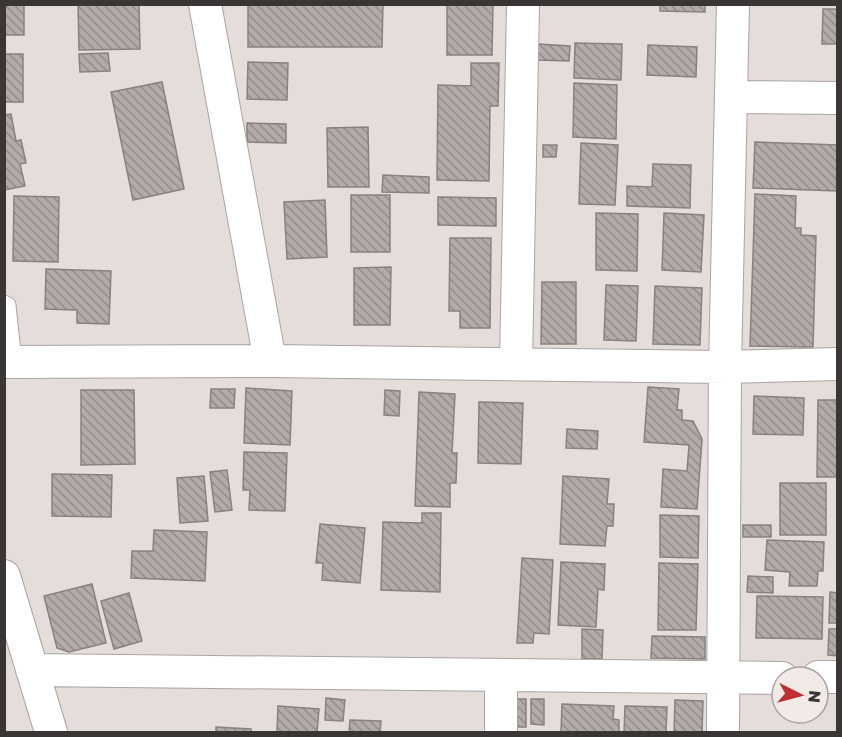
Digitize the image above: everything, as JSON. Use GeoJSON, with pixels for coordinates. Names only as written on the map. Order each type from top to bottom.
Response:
{"type":"FeatureCollection","features":[{"type":"Feature","properties":{"kind":"street"},"geometry":{"type":"LineString","coordinates":[[205,4],[270,361]]}},
{"type":"Feature","properties":{"kind":"street"},"geometry":{"type":"LineString","coordinates":[[516,363],[523,4]]}},
{"type":"Feature","properties":{"kind":"street"},"geometry":{"type":"LineString","coordinates":[[723,732],[725,367],[733,4]]}},
{"type":"Feature","properties":{"kind":"street"},"geometry":{"type":"LineString","coordinates":[[731,97],[837,98]]}},
{"type":"Feature","properties":{"kind":"street"},"geometry":{"type":"LineString","coordinates":[[9,362],[270,361],[725,367],[837,364]]}},
{"type":"Feature","properties":{"kind":"street"},"geometry":{"type":"LineString","coordinates":[[4,576],[51,732]]}},
{"type":"Feature","properties":{"kind":"street"},"geometry":{"type":"LineString","coordinates":[[33,670],[501,677],[770,678]]}},
{"type":"Feature","properties":{"kind":"street"},"geometry":{"type":"LineString","coordinates":[[501,677],[501,732]]}},
{"type":"Feature","properties":{"kind":"lane"},"geometry":{"type":"LineString","coordinates":[[4,303],[8,305],[9,362]]}},
{"type":"Feature","properties":{"kind":"building"},"geometry":{"type":"Polygon","coordinates":[[[4,4],[24,4],[24,35],[4,35],[4,4]]]}},
{"type":"Feature","properties":{"kind":"building"},"geometry":{"type":"Polygon","coordinates":[[[78,4],[139,4],[140,49],[79,50],[78,4]]]}},
{"type":"Feature","properties":{"kind":"building"},"geometry":{"type":"Polygon","coordinates":[[[248,4],[383,4],[382,47],[248,47],[248,4]]]}},
{"type":"Feature","properties":{"kind":"building"},"geometry":{"type":"Polygon","coordinates":[[[447,4],[493,4],[492,55],[447,55],[447,4]]]}},
{"type":"Feature","properties":{"kind":"building"},"geometry":{"type":"Polygon","coordinates":[[[660,4],[705,4],[705,12],[660,11],[660,4]]]}},
{"type":"Feature","properties":{"kind":"building"},"geometry":{"type":"Polygon","coordinates":[[[823,9],[838,9],[838,44],[822,44],[823,9]]]}},
{"type":"Feature","properties":{"kind":"building"},"geometry":{"type":"Polygon","coordinates":[[[575,43],[622,44],[621,80],[574,78],[575,43]]]}},
{"type":"Feature","properties":{"kind":"building"},"geometry":{"type":"Polygon","coordinates":[[[538,44],[570,46],[569,61],[537,60],[538,44]]]}},
{"type":"Feature","properties":{"kind":"building"},"geometry":{"type":"Polygon","coordinates":[[[648,45],[697,47],[696,77],[647,75],[648,45]]]}},
{"type":"Feature","properties":{"kind":"building"},"geometry":{"type":"Polygon","coordinates":[[[108,53],[110,71],[80,72],[79,54],[108,53]]]}},
{"type":"Feature","properties":{"kind":"building"},"geometry":{"type":"Polygon","coordinates":[[[4,54],[23,54],[23,102],[4,102],[4,54]]]}},
{"type":"Feature","properties":{"kind":"building"},"geometry":{"type":"Polygon","coordinates":[[[248,62],[288,63],[287,100],[247,99],[248,62]]]}},
{"type":"Feature","properties":{"kind":"building"},"geometry":{"type":"Polygon","coordinates":[[[471,63],[499,63],[498,106],[490,106],[489,181],[437,180],[438,85],[471,86],[471,63]]]}},
{"type":"Feature","properties":{"kind":"building"},"geometry":{"type":"Polygon","coordinates":[[[162,82],[184,189],[133,200],[111,92],[162,82]]]}},
{"type":"Feature","properties":{"kind":"building"},"geometry":{"type":"Polygon","coordinates":[[[574,83],[617,85],[616,139],[573,137],[574,83]]]}},
{"type":"Feature","properties":{"kind":"building"},"geometry":{"type":"Polygon","coordinates":[[[11,114],[16,141],[21,140],[26,163],[20,164],[25,186],[4,190],[4,115],[11,114]]]}},
{"type":"Feature","properties":{"kind":"building"},"geometry":{"type":"Polygon","coordinates":[[[247,123],[286,124],[286,143],[247,142],[247,123]]]}},
{"type":"Feature","properties":{"kind":"building"},"geometry":{"type":"Polygon","coordinates":[[[368,127],[369,187],[328,187],[327,128],[368,127]]]}},
{"type":"Feature","properties":{"kind":"building"},"geometry":{"type":"Polygon","coordinates":[[[755,142],[838,145],[838,191],[753,188],[755,142]]]}},
{"type":"Feature","properties":{"kind":"building"},"geometry":{"type":"Polygon","coordinates":[[[581,143],[618,145],[615,205],[579,204],[581,143]]]}},
{"type":"Feature","properties":{"kind":"building"},"geometry":{"type":"Polygon","coordinates":[[[543,145],[557,145],[556,157],[543,157],[543,145]]]}},
{"type":"Feature","properties":{"kind":"building"},"geometry":{"type":"Polygon","coordinates":[[[653,164],[691,165],[690,208],[627,206],[627,186],[652,187],[653,164]]]}},
{"type":"Feature","properties":{"kind":"building"},"geometry":{"type":"Polygon","coordinates":[[[383,175],[429,177],[429,193],[382,192],[383,175]]]}},
{"type":"Feature","properties":{"kind":"building"},"geometry":{"type":"Polygon","coordinates":[[[755,194],[796,196],[795,228],[801,228],[801,235],[816,236],[813,347],[750,346],[755,194]]]}},
{"type":"Feature","properties":{"kind":"building"},"geometry":{"type":"Polygon","coordinates":[[[351,195],[390,195],[390,252],[351,252],[351,195]]]}},
{"type":"Feature","properties":{"kind":"building"},"geometry":{"type":"Polygon","coordinates":[[[14,196],[59,197],[58,262],[13,261],[14,196]]]}},
{"type":"Feature","properties":{"kind":"building"},"geometry":{"type":"Polygon","coordinates":[[[438,197],[496,198],[496,226],[438,225],[438,197]]]}},
{"type":"Feature","properties":{"kind":"building"},"geometry":{"type":"Polygon","coordinates":[[[325,200],[327,257],[287,259],[284,202],[325,200]]]}},
{"type":"Feature","properties":{"kind":"building"},"geometry":{"type":"Polygon","coordinates":[[[596,213],[638,214],[637,271],[596,270],[596,213]]]}},
{"type":"Feature","properties":{"kind":"building"},"geometry":{"type":"Polygon","coordinates":[[[664,213],[704,215],[701,272],[662,270],[664,213]]]}},
{"type":"Feature","properties":{"kind":"building"},"geometry":{"type":"Polygon","coordinates":[[[450,238],[491,238],[490,328],[460,328],[460,311],[449,311],[450,238]]]}},
{"type":"Feature","properties":{"kind":"building"},"geometry":{"type":"Polygon","coordinates":[[[391,267],[390,325],[354,325],[354,268],[391,267]]]}},
{"type":"Feature","properties":{"kind":"building"},"geometry":{"type":"Polygon","coordinates":[[[46,269],[111,271],[109,324],[77,323],[77,310],[45,309],[46,269]]]}},
{"type":"Feature","properties":{"kind":"building"},"geometry":{"type":"Polygon","coordinates":[[[542,282],[576,282],[576,344],[541,344],[542,282]]]}},
{"type":"Feature","properties":{"kind":"building"},"geometry":{"type":"Polygon","coordinates":[[[606,285],[638,286],[636,341],[604,340],[606,285]]]}},
{"type":"Feature","properties":{"kind":"building"},"geometry":{"type":"Polygon","coordinates":[[[655,286],[702,288],[700,345],[653,344],[655,286]]]}},
{"type":"Feature","properties":{"kind":"building"},"geometry":{"type":"Polygon","coordinates":[[[648,387],[679,389],[677,410],[682,410],[682,420],[693,421],[702,439],[697,509],[661,507],[663,469],[687,471],[689,445],[644,442],[648,387]]]}},
{"type":"Feature","properties":{"kind":"building"},"geometry":{"type":"Polygon","coordinates":[[[246,388],[292,391],[290,445],[244,443],[246,388]]]}},
{"type":"Feature","properties":{"kind":"building"},"geometry":{"type":"Polygon","coordinates":[[[211,389],[235,389],[234,408],[210,408],[211,389]]]}},
{"type":"Feature","properties":{"kind":"building"},"geometry":{"type":"Polygon","coordinates":[[[81,390],[134,390],[135,464],[81,465],[81,390]]]}},
{"type":"Feature","properties":{"kind":"building"},"geometry":{"type":"Polygon","coordinates":[[[385,390],[400,391],[399,416],[384,415],[385,390]]]}},
{"type":"Feature","properties":{"kind":"building"},"geometry":{"type":"Polygon","coordinates":[[[419,392],[455,394],[452,453],[457,453],[456,483],[450,483],[450,507],[415,506],[419,392]]]}},
{"type":"Feature","properties":{"kind":"building"},"geometry":{"type":"Polygon","coordinates":[[[754,396],[804,398],[803,435],[753,434],[754,396]]]}},
{"type":"Feature","properties":{"kind":"building"},"geometry":{"type":"Polygon","coordinates":[[[818,400],[838,400],[838,477],[817,477],[818,400]]]}},
{"type":"Feature","properties":{"kind":"building"},"geometry":{"type":"Polygon","coordinates":[[[479,402],[523,403],[521,464],[478,463],[479,402]]]}},
{"type":"Feature","properties":{"kind":"building"},"geometry":{"type":"Polygon","coordinates":[[[567,429],[598,431],[597,449],[566,448],[567,429]]]}},
{"type":"Feature","properties":{"kind":"building"},"geometry":{"type":"Polygon","coordinates":[[[244,452],[287,453],[285,511],[249,510],[250,490],[243,490],[244,452]]]}},
{"type":"Feature","properties":{"kind":"building"},"geometry":{"type":"Polygon","coordinates":[[[227,470],[232,510],[215,512],[210,472],[227,470]]]}},
{"type":"Feature","properties":{"kind":"building"},"geometry":{"type":"Polygon","coordinates":[[[52,474],[112,475],[111,517],[52,516],[52,474]]]}},
{"type":"Feature","properties":{"kind":"building"},"geometry":{"type":"Polygon","coordinates":[[[204,476],[208,521],[180,523],[177,478],[204,476]]]}},
{"type":"Feature","properties":{"kind":"building"},"geometry":{"type":"Polygon","coordinates":[[[563,476],[609,479],[607,504],[614,504],[613,526],[607,526],[605,546],[560,544],[563,476]]]}},
{"type":"Feature","properties":{"kind":"building"},"geometry":{"type":"Polygon","coordinates":[[[780,483],[826,483],[826,535],[780,535],[780,483]]]}},
{"type":"Feature","properties":{"kind":"building"},"geometry":{"type":"Polygon","coordinates":[[[422,513],[441,513],[440,592],[381,590],[383,522],[422,523],[422,513]]]}},
{"type":"Feature","properties":{"kind":"building"},"geometry":{"type":"Polygon","coordinates":[[[660,515],[699,516],[698,558],[660,557],[660,515]]]}},
{"type":"Feature","properties":{"kind":"building"},"geometry":{"type":"Polygon","coordinates":[[[320,524],[365,528],[360,583],[322,580],[323,563],[316,563],[320,524]]]}},
{"type":"Feature","properties":{"kind":"building"},"geometry":{"type":"Polygon","coordinates":[[[743,525],[771,525],[771,537],[743,537],[743,525]]]}},
{"type":"Feature","properties":{"kind":"building"},"geometry":{"type":"Polygon","coordinates":[[[154,530],[207,532],[205,581],[131,578],[132,551],[153,551],[154,530]]]}},
{"type":"Feature","properties":{"kind":"building"},"geometry":{"type":"Polygon","coordinates":[[[767,540],[824,542],[823,571],[818,571],[817,586],[789,586],[790,572],[765,570],[767,540]]]}},
{"type":"Feature","properties":{"kind":"building"},"geometry":{"type":"Polygon","coordinates":[[[522,558],[553,560],[549,634],[534,633],[533,643],[517,643],[522,558]]]}},
{"type":"Feature","properties":{"kind":"building"},"geometry":{"type":"Polygon","coordinates":[[[561,562],[605,564],[604,590],[598,589],[596,627],[558,625],[561,562]]]}},
{"type":"Feature","properties":{"kind":"building"},"geometry":{"type":"Polygon","coordinates":[[[659,563],[698,564],[696,630],[658,630],[659,563]]]}},
{"type":"Feature","properties":{"kind":"building"},"geometry":{"type":"Polygon","coordinates":[[[748,576],[773,577],[773,593],[747,592],[748,576]]]}},
{"type":"Feature","properties":{"kind":"building"},"geometry":{"type":"Polygon","coordinates":[[[92,584],[106,643],[69,652],[57,648],[44,596],[92,584]]]}},
{"type":"Feature","properties":{"kind":"building"},"geometry":{"type":"Polygon","coordinates":[[[830,592],[838,593],[838,623],[829,623],[830,592]]]}},
{"type":"Feature","properties":{"kind":"building"},"geometry":{"type":"Polygon","coordinates":[[[129,593],[142,641],[114,649],[101,601],[129,593]]]}},
{"type":"Feature","properties":{"kind":"building"},"geometry":{"type":"Polygon","coordinates":[[[757,596],[823,597],[822,639],[756,638],[757,596]]]}},
{"type":"Feature","properties":{"kind":"building"},"geometry":{"type":"Polygon","coordinates":[[[582,629],[603,630],[602,659],[582,659],[582,629]]]}},
{"type":"Feature","properties":{"kind":"building"},"geometry":{"type":"Polygon","coordinates":[[[829,629],[838,629],[838,656],[828,655],[829,629]]]}},
{"type":"Feature","properties":{"kind":"building"},"geometry":{"type":"Polygon","coordinates":[[[652,636],[705,637],[705,659],[651,658],[652,636]]]}},
{"type":"Feature","properties":{"kind":"building"},"geometry":{"type":"Polygon","coordinates":[[[326,698],[345,700],[343,721],[325,720],[326,698]]]}},
{"type":"Feature","properties":{"kind":"building"},"geometry":{"type":"Polygon","coordinates":[[[510,699],[526,699],[526,727],[510,727],[510,699]]]}},
{"type":"Feature","properties":{"kind":"building"},"geometry":{"type":"Polygon","coordinates":[[[531,699],[544,699],[544,725],[531,724],[531,699]]]}},
{"type":"Feature","properties":{"kind":"building"},"geometry":{"type":"Polygon","coordinates":[[[675,700],[703,701],[702,732],[674,732],[675,700]]]}},
{"type":"Feature","properties":{"kind":"building"},"geometry":{"type":"Polygon","coordinates":[[[562,704],[614,706],[613,719],[619,720],[619,732],[561,732],[562,704]]]}},
{"type":"Feature","properties":{"kind":"building"},"geometry":{"type":"Polygon","coordinates":[[[278,706],[319,709],[317,732],[277,732],[278,706]]]}},
{"type":"Feature","properties":{"kind":"building"},"geometry":{"type":"Polygon","coordinates":[[[625,706],[667,707],[666,732],[624,732],[625,706]]]}},
{"type":"Feature","properties":{"kind":"building"},"geometry":{"type":"Polygon","coordinates":[[[350,720],[381,721],[380,732],[349,732],[350,720]]]}},
{"type":"Feature","properties":{"kind":"building"},"geometry":{"type":"Polygon","coordinates":[[[216,727],[251,729],[251,732],[216,732],[216,727]]]}}]}
